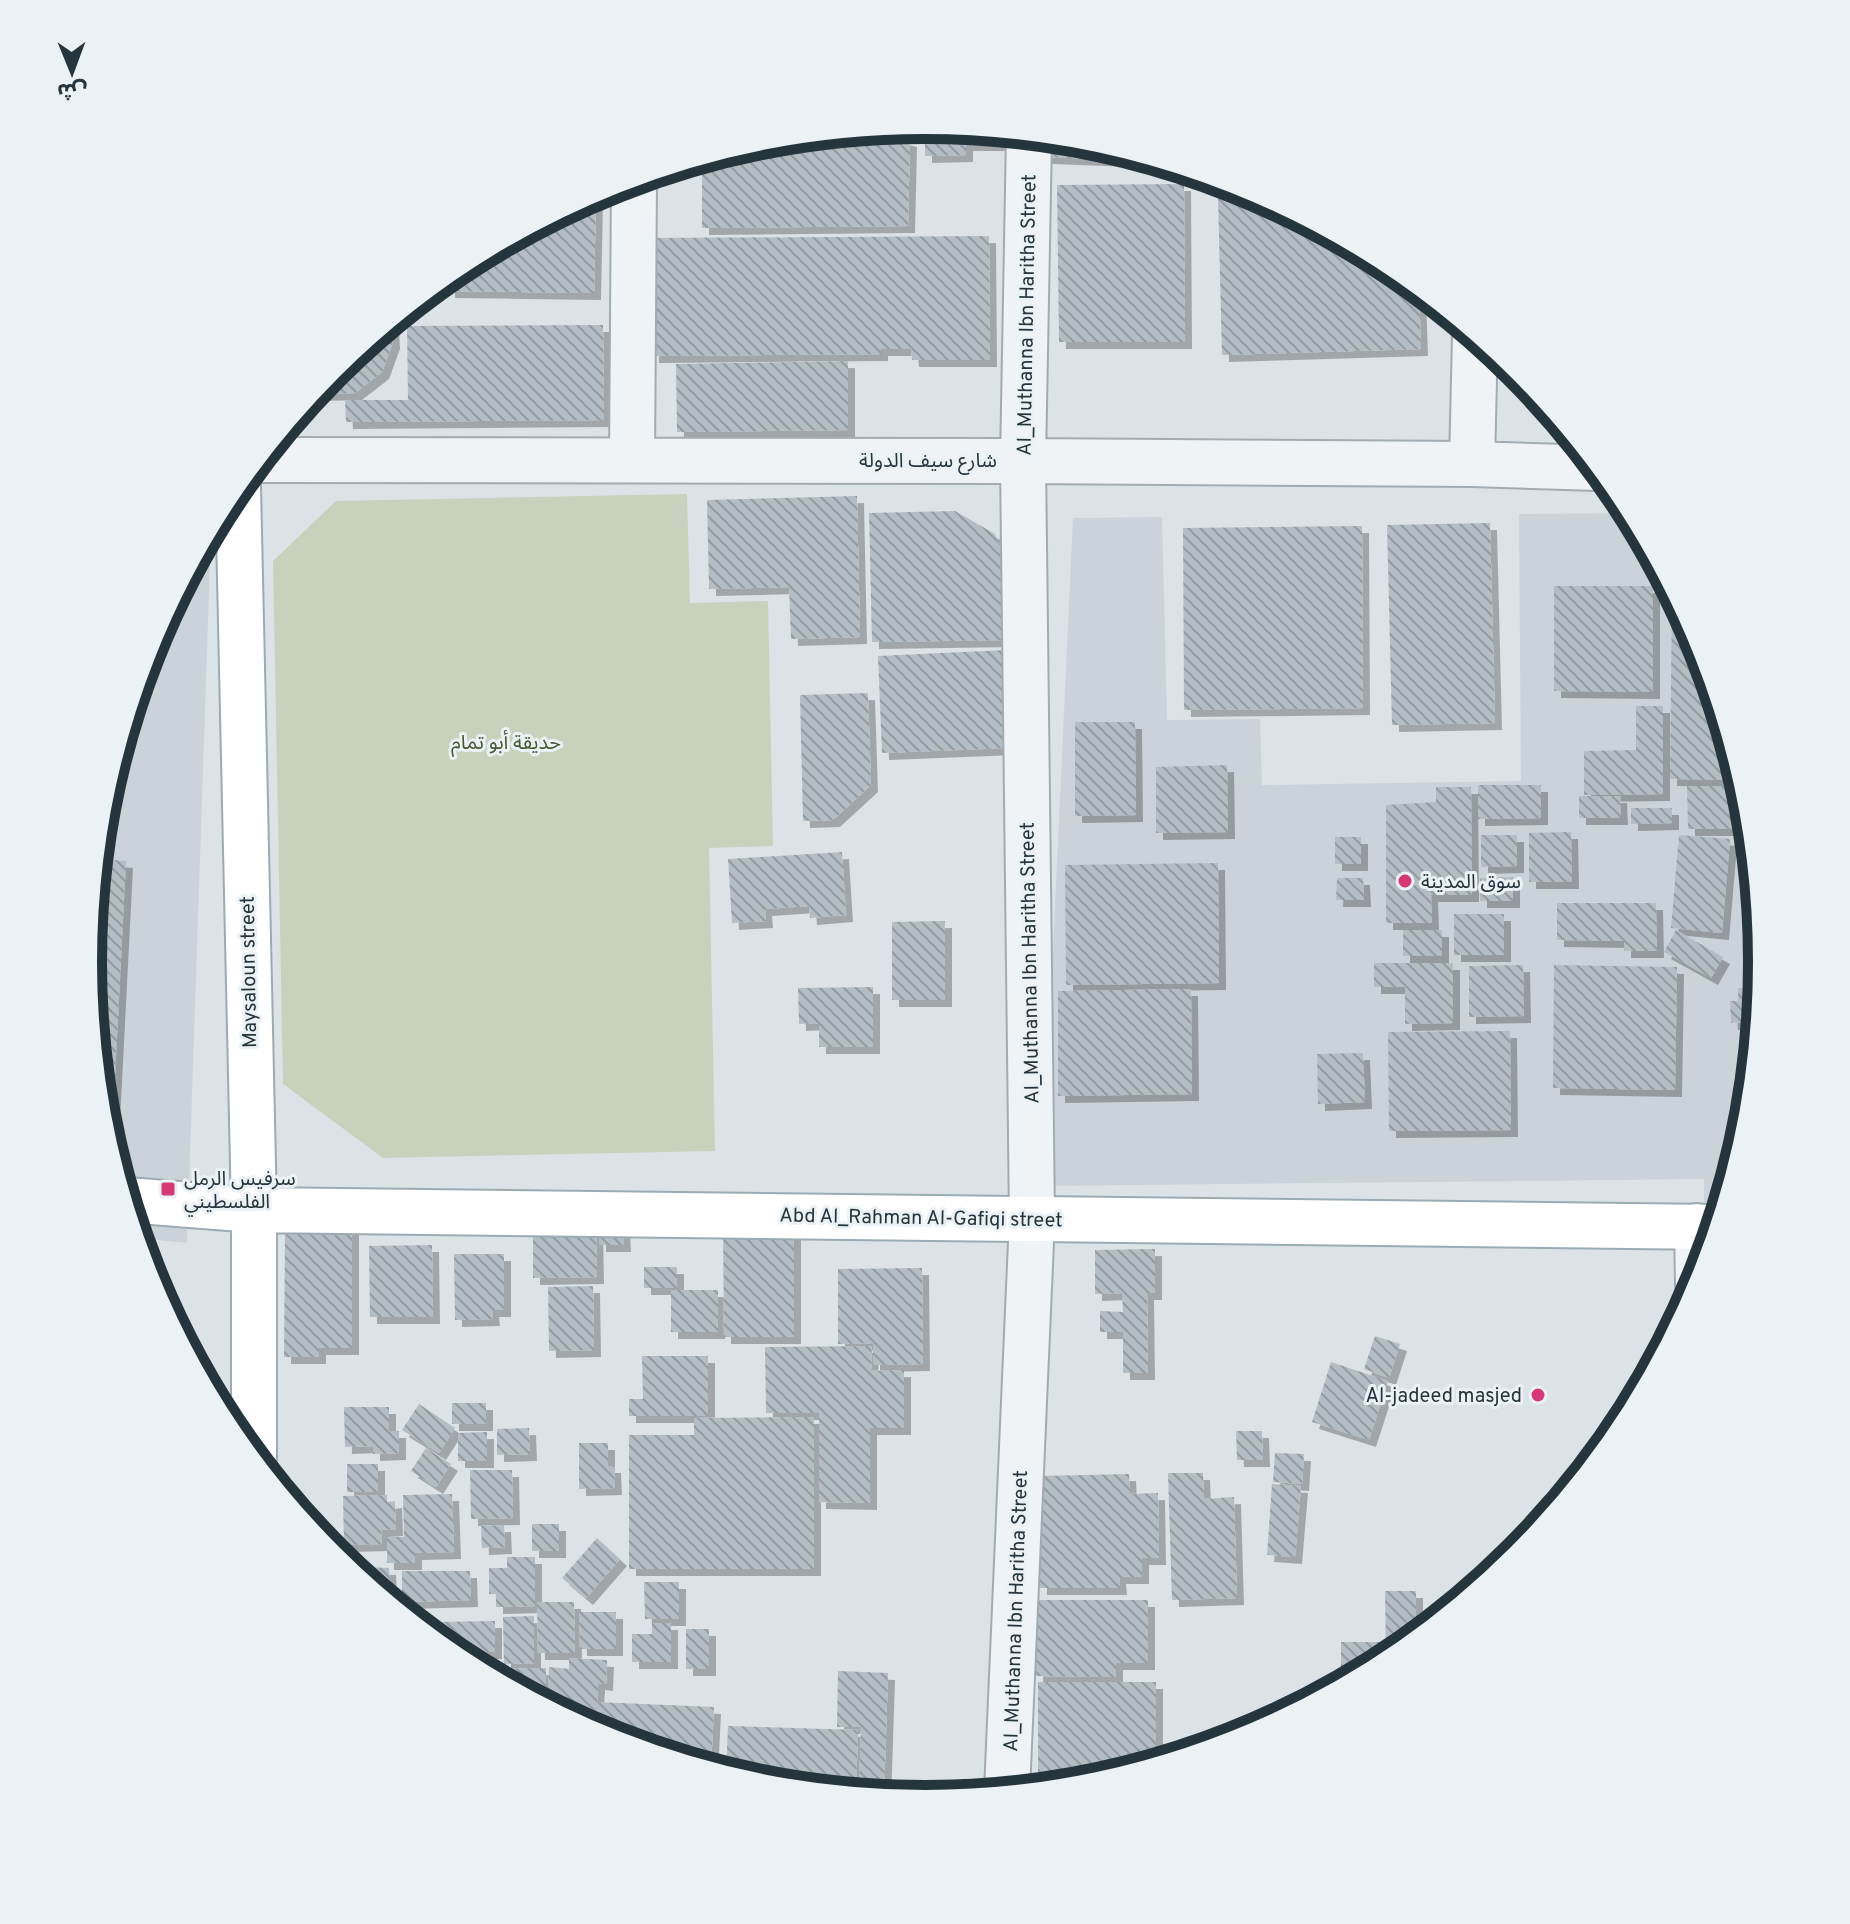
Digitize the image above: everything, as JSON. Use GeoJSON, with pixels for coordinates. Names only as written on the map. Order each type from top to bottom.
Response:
{"type":"FeatureCollection","features":[{"type":"Feature","properties":{"kind":"main road","name":"Maysaloun street"},"geometry":{"type":"LineString","coordinates":[[238,509],[254,1210],[254,1437]]}},
{"type":"Feature","properties":{"kind":"main road","name":"Abd Al_Rahman Al-Gafiqi street"},"geometry":{"type":"LineString","coordinates":[[138,1201],[254,1210],[1704,1227]]}},
{"type":"Feature","properties":{"kind":"street","name":"Al_Muthanna Ibn Haritha Street"},"geometry":{"type":"LineString","coordinates":[[1007,1780],[1032,1219],[1023,461],[1029,146]]}},
{"type":"Feature","properties":{"kind":"street"},"geometry":{"type":"LineString","coordinates":[[632,459],[634,193]]}},
{"type":"Feature","properties":{"kind":"street"},"geometry":{"type":"LineString","coordinates":[[1472,464],[1475,349]]}},
{"type":"Feature","properties":{"kind":"street","name":"شارع سيف الدولة"},"geometry":{"type":"LineString","coordinates":[[273,460],[1023,461],[1583,468]]}},
{"type":"Feature","properties":{"kind":"shaded area","name":"سوق المدينة"},"geometry":{"type":"Polygon","coordinates":[[[1614,513],[1638,550],[1685,647],[1720,749],[1741,855],[1748,962],[1741,1069],[1720,1175],[1705,1225],[1704,1179],[1042,1186],[1073,518],[1162,517],[1167,720],[1260,719],[1262,785],[1521,781],[1519,514],[1614,513]]]}},
{"type":"Feature","properties":{"kind":"shaded area"},"geometry":{"type":"Polygon","coordinates":[[[210,553],[187,1243],[151,1239],[130,1175],[109,1069],[102,962],[109,855],[130,749],[165,647],[210,553]]]}},
{"type":"Feature","properties":{"kind":"green space","name":"حديقة أبو تمام"},"geometry":{"type":"Polygon","coordinates":[[[687,494],[690,603],[768,601],[773,846],[709,848],[715,1151],[383,1158],[283,1084],[273,561],[336,501],[687,494]]]}},
{"type":"Feature","properties":{"kind":"building"},"geometry":{"type":"Polygon","coordinates":[[[925,139],[1011,144],[966,144],[966,155],[925,156],[925,139]]]}},
{"type":"Feature","properties":{"kind":"building"},"geometry":{"type":"Polygon","coordinates":[[[910,140],[908,226],[702,228],[702,170],[818,146],[910,140]]]}},
{"type":"Feature","properties":{"kind":"building"},"geometry":{"type":"Polygon","coordinates":[[[1045,148],[1104,159],[1045,157],[1045,148]]]}},
{"type":"Feature","properties":{"kind":"building"},"geometry":{"type":"Polygon","coordinates":[[[1184,184],[1185,342],[1059,342],[1057,185],[1184,184]]]}},
{"type":"Feature","properties":{"kind":"building"},"geometry":{"type":"Polygon","coordinates":[[[1218,197],[1240,202],[1336,249],[1419,304],[1421,349],[1222,355],[1218,197]]]}},
{"type":"Feature","properties":{"kind":"building"},"geometry":{"type":"Polygon","coordinates":[[[596,208],[594,293],[450,291],[514,249],[596,208]]]}},
{"type":"Feature","properties":{"kind":"building"},"geometry":{"type":"Polygon","coordinates":[[[989,236],[990,360],[912,360],[911,349],[881,349],[881,354],[652,356],[653,238],[989,236]]]}},
{"type":"Feature","properties":{"kind":"building"},"geometry":{"type":"Polygon","coordinates":[[[603,325],[604,420],[346,422],[345,400],[408,400],[407,326],[603,325]]]}},
{"type":"Feature","properties":{"kind":"building"},"geometry":{"type":"Polygon","coordinates":[[[393,334],[393,342],[382,372],[355,393],[330,394],[393,334]]]}},
{"type":"Feature","properties":{"kind":"building"},"geometry":{"type":"Polygon","coordinates":[[[848,361],[848,430],[677,432],[676,364],[848,361]]]}},
{"type":"Feature","properties":{"kind":"building"},"geometry":{"type":"Polygon","coordinates":[[[857,496],[860,637],[791,639],[789,587],[709,589],[707,500],[857,496]]]}},
{"type":"Feature","properties":{"kind":"building"},"geometry":{"type":"Polygon","coordinates":[[[955,511],[995,534],[1007,567],[1008,640],[872,642],[869,513],[955,511]]]}},
{"type":"Feature","properties":{"kind":"building"},"geometry":{"type":"Polygon","coordinates":[[[1490,523],[1495,723],[1392,725],[1387,525],[1490,523]]]}},
{"type":"Feature","properties":{"kind":"building"},"geometry":{"type":"Polygon","coordinates":[[[1362,526],[1363,708],[1184,710],[1183,528],[1362,526]]]}},
{"type":"Feature","properties":{"kind":"building"},"geometry":{"type":"Polygon","coordinates":[[[1554,586],[1653,586],[1653,692],[1554,691],[1554,586]]]}},
{"type":"Feature","properties":{"kind":"building"},"geometry":{"type":"Polygon","coordinates":[[[1672,617],[1704,697],[1727,780],[1670,779],[1672,617]]]}},
{"type":"Feature","properties":{"kind":"building"},"geometry":{"type":"Polygon","coordinates":[[[1005,650],[1009,748],[882,753],[878,656],[1005,650]]]}},
{"type":"Feature","properties":{"kind":"building"},"geometry":{"type":"Polygon","coordinates":[[[868,693],[871,785],[833,820],[803,821],[800,695],[868,693]]]}},
{"type":"Feature","properties":{"kind":"building"},"geometry":{"type":"Polygon","coordinates":[[[1636,706],[1663,706],[1663,794],[1584,795],[1584,751],[1636,750],[1636,706]]]}},
{"type":"Feature","properties":{"kind":"building"},"geometry":{"type":"Polygon","coordinates":[[[1075,722],[1135,722],[1136,815],[1075,816],[1075,722]]]}},
{"type":"Feature","properties":{"kind":"building"},"geometry":{"type":"Polygon","coordinates":[[[1227,765],[1228,832],[1156,833],[1156,767],[1227,765]]]}},
{"type":"Feature","properties":{"kind":"building"},"geometry":{"type":"Polygon","coordinates":[[[1478,785],[1541,785],[1541,818],[1478,819],[1478,785]]]}},
{"type":"Feature","properties":{"kind":"building"},"geometry":{"type":"Polygon","coordinates":[[[1687,786],[1729,786],[1737,829],[1688,829],[1687,786]]]}},
{"type":"Feature","properties":{"kind":"building"},"geometry":{"type":"Polygon","coordinates":[[[1436,787],[1471,787],[1472,895],[1431,895],[1432,923],[1386,923],[1386,805],[1436,802],[1436,787]]]}},
{"type":"Feature","properties":{"kind":"building"},"geometry":{"type":"Polygon","coordinates":[[[1579,796],[1620,796],[1621,818],[1579,818],[1579,796]]]}},
{"type":"Feature","properties":{"kind":"building"},"geometry":{"type":"Polygon","coordinates":[[[1631,808],[1672,808],[1672,823],[1631,824],[1631,808]]]}},
{"type":"Feature","properties":{"kind":"building"},"geometry":{"type":"Polygon","coordinates":[[[1571,832],[1572,882],[1529,882],[1529,833],[1571,832]]]}},
{"type":"Feature","properties":{"kind":"building"},"geometry":{"type":"Polygon","coordinates":[[[1481,835],[1517,835],[1517,866],[1481,867],[1481,835]]]}},
{"type":"Feature","properties":{"kind":"building"},"geometry":{"type":"Polygon","coordinates":[[[1679,835],[1730,839],[1722,933],[1671,928],[1679,835]]]}},
{"type":"Feature","properties":{"kind":"building"},"geometry":{"type":"Polygon","coordinates":[[[1335,837],[1361,837],[1361,864],[1335,864],[1335,837]]]}},
{"type":"Feature","properties":{"kind":"building"},"geometry":{"type":"Polygon","coordinates":[[[842,852],[846,915],[810,918],[809,906],[765,909],[766,921],[732,923],[728,859],[842,852]]]}},
{"type":"Feature","properties":{"kind":"building"},"geometry":{"type":"Polygon","coordinates":[[[109,860],[126,861],[114,1098],[104,1016],[104,908],[109,860]]]}},
{"type":"Feature","properties":{"kind":"building"},"geometry":{"type":"Polygon","coordinates":[[[1218,863],[1219,983],[1066,985],[1065,865],[1218,863]]]}},
{"type":"Feature","properties":{"kind":"building"},"geometry":{"type":"Polygon","coordinates":[[[1513,877],[1513,901],[1480,901],[1480,878],[1513,877]]]}},
{"type":"Feature","properties":{"kind":"building"},"geometry":{"type":"Polygon","coordinates":[[[1337,878],[1363,878],[1364,900],[1336,900],[1337,878]]]}},
{"type":"Feature","properties":{"kind":"building"},"geometry":{"type":"Polygon","coordinates":[[[1557,903],[1656,903],[1657,951],[1624,951],[1624,941],[1557,940],[1557,903]]]}},
{"type":"Feature","properties":{"kind":"building"},"geometry":{"type":"Polygon","coordinates":[[[1454,914],[1504,914],[1504,955],[1454,955],[1454,914]]]}},
{"type":"Feature","properties":{"kind":"building"},"geometry":{"type":"Polygon","coordinates":[[[945,921],[945,1000],[892,1000],[892,922],[945,921]]]}},
{"type":"Feature","properties":{"kind":"building"},"geometry":{"type":"Polygon","coordinates":[[[1403,930],[1442,930],[1442,956],[1403,956],[1403,930]]]}},
{"type":"Feature","properties":{"kind":"building"},"geometry":{"type":"Polygon","coordinates":[[[1676,930],[1723,957],[1711,978],[1664,952],[1676,930]]]}},
{"type":"Feature","properties":{"kind":"building"},"geometry":{"type":"Polygon","coordinates":[[[1374,963],[1453,963],[1453,1023],[1405,1024],[1405,987],[1374,987],[1374,963]]]}},
{"type":"Feature","properties":{"kind":"building"},"geometry":{"type":"Polygon","coordinates":[[[1523,965],[1524,1016],[1469,1017],[1469,966],[1523,965]]]}},
{"type":"Feature","properties":{"kind":"building"},"geometry":{"type":"Polygon","coordinates":[[[1554,965],[1677,967],[1675,1090],[1553,1088],[1554,965]]]}},
{"type":"Feature","properties":{"kind":"building"},"geometry":{"type":"Polygon","coordinates":[[[873,987],[873,1047],[819,1047],[819,1023],[799,1024],[798,988],[873,987]]]}},
{"type":"Feature","properties":{"kind":"building"},"geometry":{"type":"Polygon","coordinates":[[[1738,988],[1747,988],[1745,1022],[1731,1023],[1730,1001],[1738,1001],[1738,988]]]}},
{"type":"Feature","properties":{"kind":"building"},"geometry":{"type":"Polygon","coordinates":[[[1191,989],[1192,1094],[1058,1096],[1058,991],[1191,989]]]}},
{"type":"Feature","properties":{"kind":"building"},"geometry":{"type":"Polygon","coordinates":[[[1510,1031],[1511,1130],[1389,1131],[1388,1032],[1510,1031]]]}},
{"type":"Feature","properties":{"kind":"building"},"geometry":{"type":"Polygon","coordinates":[[[1363,1053],[1365,1102],[1318,1104],[1317,1054],[1363,1053]]]}},
{"type":"Feature","properties":{"kind":"building"},"geometry":{"type":"Polygon","coordinates":[[[794,1222],[794,1337],[724,1337],[723,1223],[794,1222]]]}},
{"type":"Feature","properties":{"kind":"building"},"geometry":{"type":"Polygon","coordinates":[[[596,1223],[597,1277],[533,1278],[533,1224],[596,1223]]]}},
{"type":"Feature","properties":{"kind":"building"},"geometry":{"type":"Polygon","coordinates":[[[285,1226],[352,1226],[352,1348],[319,1348],[319,1357],[284,1357],[285,1226]]]}},
{"type":"Feature","properties":{"kind":"building"},"geometry":{"type":"Polygon","coordinates":[[[623,1228],[624,1245],[599,1245],[599,1229],[623,1228]]]}},
{"type":"Feature","properties":{"kind":"building"},"geometry":{"type":"Polygon","coordinates":[[[432,1245],[433,1317],[370,1317],[369,1246],[432,1245]]]}},
{"type":"Feature","properties":{"kind":"building"},"geometry":{"type":"Polygon","coordinates":[[[1155,1249],[1155,1293],[1147,1293],[1148,1373],[1123,1373],[1123,1332],[1100,1332],[1100,1311],[1123,1312],[1122,1293],[1095,1294],[1095,1250],[1155,1249]]]}},
{"type":"Feature","properties":{"kind":"building"},"geometry":{"type":"Polygon","coordinates":[[[454,1254],[504,1254],[504,1310],[492,1310],[493,1319],[455,1320],[454,1254]]]}},
{"type":"Feature","properties":{"kind":"building"},"geometry":{"type":"Polygon","coordinates":[[[644,1267],[677,1267],[677,1288],[644,1288],[644,1267]]]}},
{"type":"Feature","properties":{"kind":"building"},"geometry":{"type":"Polygon","coordinates":[[[922,1268],[923,1364],[873,1365],[873,1343],[838,1344],[838,1269],[922,1268]]]}},
{"type":"Feature","properties":{"kind":"building"},"geometry":{"type":"Polygon","coordinates":[[[593,1286],[594,1350],[549,1351],[548,1287],[593,1286]]]}},
{"type":"Feature","properties":{"kind":"building"},"geometry":{"type":"Polygon","coordinates":[[[671,1290],[718,1290],[718,1332],[671,1332],[671,1290]]]}},
{"type":"Feature","properties":{"kind":"building"},"geometry":{"type":"Polygon","coordinates":[[[1375,1336],[1400,1344],[1389,1378],[1364,1369],[1375,1336]]]}},
{"type":"Feature","properties":{"kind":"building"},"geometry":{"type":"Polygon","coordinates":[[[872,1346],[871,1371],[904,1370],[904,1428],[870,1428],[870,1503],[819,1502],[819,1413],[766,1413],[765,1347],[872,1346]]]}},
{"type":"Feature","properties":{"kind":"building"},"geometry":{"type":"Polygon","coordinates":[[[642,1356],[708,1356],[708,1416],[629,1416],[629,1399],[643,1399],[642,1356]]]}},
{"type":"Feature","properties":{"kind":"building"},"geometry":{"type":"Polygon","coordinates":[[[1331,1362],[1388,1381],[1369,1440],[1312,1422],[1331,1362]]]}},
{"type":"Feature","properties":{"kind":"building"},"geometry":{"type":"Polygon","coordinates":[[[452,1403],[486,1403],[486,1424],[452,1424],[452,1403]]]}},
{"type":"Feature","properties":{"kind":"building"},"geometry":{"type":"Polygon","coordinates":[[[419,1404],[455,1428],[439,1453],[402,1430],[419,1404]]]}},
{"type":"Feature","properties":{"kind":"building"},"geometry":{"type":"Polygon","coordinates":[[[344,1407],[389,1407],[389,1431],[399,1431],[399,1453],[373,1454],[373,1446],[345,1447],[344,1407]]]}},
{"type":"Feature","properties":{"kind":"building"},"geometry":{"type":"Polygon","coordinates":[[[814,1417],[814,1569],[629,1569],[629,1435],[694,1435],[694,1418],[814,1417]]]}},
{"type":"Feature","properties":{"kind":"building"},"geometry":{"type":"Polygon","coordinates":[[[529,1428],[530,1454],[497,1455],[497,1429],[529,1428]]]}},
{"type":"Feature","properties":{"kind":"building"},"geometry":{"type":"Polygon","coordinates":[[[1236,1431],[1262,1431],[1263,1460],[1237,1460],[1236,1431]]]}},
{"type":"Feature","properties":{"kind":"building"},"geometry":{"type":"Polygon","coordinates":[[[487,1432],[487,1461],[458,1461],[458,1433],[487,1432]]]}},
{"type":"Feature","properties":{"kind":"building"},"geometry":{"type":"Polygon","coordinates":[[[579,1443],[608,1443],[608,1466],[614,1466],[615,1488],[579,1489],[579,1443]]]}},
{"type":"Feature","properties":{"kind":"building"},"geometry":{"type":"Polygon","coordinates":[[[426,1448],[451,1464],[436,1487],[411,1471],[426,1448]]]}},
{"type":"Feature","properties":{"kind":"building"},"geometry":{"type":"Polygon","coordinates":[[[1275,1453],[1304,1454],[1302,1484],[1273,1482],[1275,1453]]]}},
{"type":"Feature","properties":{"kind":"building"},"geometry":{"type":"Polygon","coordinates":[[[347,1464],[378,1464],[378,1492],[347,1492],[347,1464]]]}},
{"type":"Feature","properties":{"kind":"building"},"geometry":{"type":"Polygon","coordinates":[[[470,1470],[512,1470],[513,1518],[471,1519],[470,1470]]]}},
{"type":"Feature","properties":{"kind":"building"},"geometry":{"type":"Polygon","coordinates":[[[1168,1473],[1203,1473],[1204,1499],[1234,1497],[1237,1598],[1172,1600],[1168,1473]]]}},
{"type":"Feature","properties":{"kind":"building"},"geometry":{"type":"Polygon","coordinates":[[[1129,1474],[1130,1494],[1158,1493],[1159,1558],[1142,1558],[1142,1577],[1119,1577],[1120,1588],[1040,1588],[1039,1476],[1129,1474]]]}},
{"type":"Feature","properties":{"kind":"building"},"geometry":{"type":"Polygon","coordinates":[[[1272,1484],[1301,1486],[1295,1557],[1267,1555],[1272,1484]]]}},
{"type":"Feature","properties":{"kind":"building"},"geometry":{"type":"Polygon","coordinates":[[[452,1494],[454,1552],[415,1553],[415,1563],[387,1563],[387,1537],[404,1537],[403,1495],[452,1494]]]}},
{"type":"Feature","properties":{"kind":"building"},"geometry":{"type":"Polygon","coordinates":[[[387,1495],[387,1502],[395,1501],[396,1529],[381,1530],[382,1544],[344,1545],[343,1496],[387,1495]]]}},
{"type":"Feature","properties":{"kind":"building"},"geometry":{"type":"Polygon","coordinates":[[[532,1524],[559,1524],[559,1551],[532,1551],[532,1524]]]}},
{"type":"Feature","properties":{"kind":"building"},"geometry":{"type":"Polygon","coordinates":[[[504,1525],[505,1547],[482,1548],[481,1526],[504,1525]]]}},
{"type":"Feature","properties":{"kind":"building"},"geometry":{"type":"Polygon","coordinates":[[[597,1538],[620,1559],[586,1598],[562,1578],[597,1538]]]}},
{"type":"Feature","properties":{"kind":"building"},"geometry":{"type":"Polygon","coordinates":[[[507,1557],[535,1557],[535,1606],[496,1607],[496,1594],[489,1594],[489,1568],[507,1568],[507,1557]]]}},
{"type":"Feature","properties":{"kind":"building"},"geometry":{"type":"Polygon","coordinates":[[[368,1567],[389,1568],[390,1586],[382,1581],[368,1567]]]}},
{"type":"Feature","properties":{"kind":"building"},"geometry":{"type":"Polygon","coordinates":[[[402,1571],[470,1571],[471,1600],[408,1602],[402,1597],[402,1571]]]}},
{"type":"Feature","properties":{"kind":"building"},"geometry":{"type":"Polygon","coordinates":[[[644,1582],[679,1582],[679,1619],[645,1619],[644,1582]]]}},
{"type":"Feature","properties":{"kind":"building"},"geometry":{"type":"Polygon","coordinates":[[[1385,1591],[1416,1591],[1416,1622],[1386,1643],[1385,1591]]]}},
{"type":"Feature","properties":{"kind":"building"},"geometry":{"type":"Polygon","coordinates":[[[1036,1600],[1148,1600],[1148,1663],[1116,1663],[1116,1677],[1036,1676],[1036,1600]]]}},
{"type":"Feature","properties":{"kind":"building"},"geometry":{"type":"Polygon","coordinates":[[[537,1602],[574,1602],[575,1653],[538,1653],[537,1602]]]}},
{"type":"Feature","properties":{"kind":"building"},"geometry":{"type":"Polygon","coordinates":[[[579,1612],[616,1612],[616,1649],[580,1649],[579,1612]]]}},
{"type":"Feature","properties":{"kind":"building"},"geometry":{"type":"Polygon","coordinates":[[[534,1616],[534,1663],[504,1664],[503,1617],[534,1616]]]}},
{"type":"Feature","properties":{"kind":"building"},"geometry":{"type":"Polygon","coordinates":[[[495,1621],[495,1652],[477,1652],[438,1622],[495,1621]]]}},
{"type":"Feature","properties":{"kind":"building"},"geometry":{"type":"Polygon","coordinates":[[[652,1623],[671,1623],[671,1662],[632,1662],[632,1634],[652,1634],[652,1623]]]}},
{"type":"Feature","properties":{"kind":"building"},"geometry":{"type":"Polygon","coordinates":[[[686,1629],[709,1629],[709,1669],[686,1669],[686,1629]]]}},
{"type":"Feature","properties":{"kind":"building"},"geometry":{"type":"Polygon","coordinates":[[[1341,1642],[1380,1642],[1380,1647],[1347,1668],[1341,1668],[1341,1642]]]}},
{"type":"Feature","properties":{"kind":"building"},"geometry":{"type":"Polygon","coordinates":[[[569,1658],[607,1660],[606,1684],[598,1683],[597,1702],[714,1707],[712,1757],[610,1722],[548,1693],[549,1667],[569,1669],[569,1658]]]}},
{"type":"Feature","properties":{"kind":"building"},"geometry":{"type":"Polygon","coordinates":[[[546,1668],[546,1692],[513,1675],[504,1669],[546,1668]]]}},
{"type":"Feature","properties":{"kind":"building"},"geometry":{"type":"Polygon","coordinates":[[[838,1671],[888,1673],[884,1783],[859,1782],[861,1727],[837,1727],[838,1671]]]}},
{"type":"Feature","properties":{"kind":"building"},"geometry":{"type":"Polygon","coordinates":[[[1038,1682],[1156,1682],[1156,1751],[1038,1777],[1038,1682]]]}},
{"type":"Feature","properties":{"kind":"building"},"geometry":{"type":"Polygon","coordinates":[[[728,1726],[858,1730],[856,1782],[818,1778],[727,1760],[728,1726]]]}},
{"type":"Feature","properties":{"kind":"place","name":"سوق المدينة"},"geometry":{"type":"Point","coordinates":[1405,881]}},
{"type":"Feature","properties":{"kind":"place","name":"سرفيس الرمل الفلسطيني"},"geometry":{"type":"Point","coordinates":[168,1189]}},
{"type":"Feature","properties":{"kind":"place","name":"Al-jadeed masjed"},"geometry":{"type":"Point","coordinates":[1538,1395]}}]}
